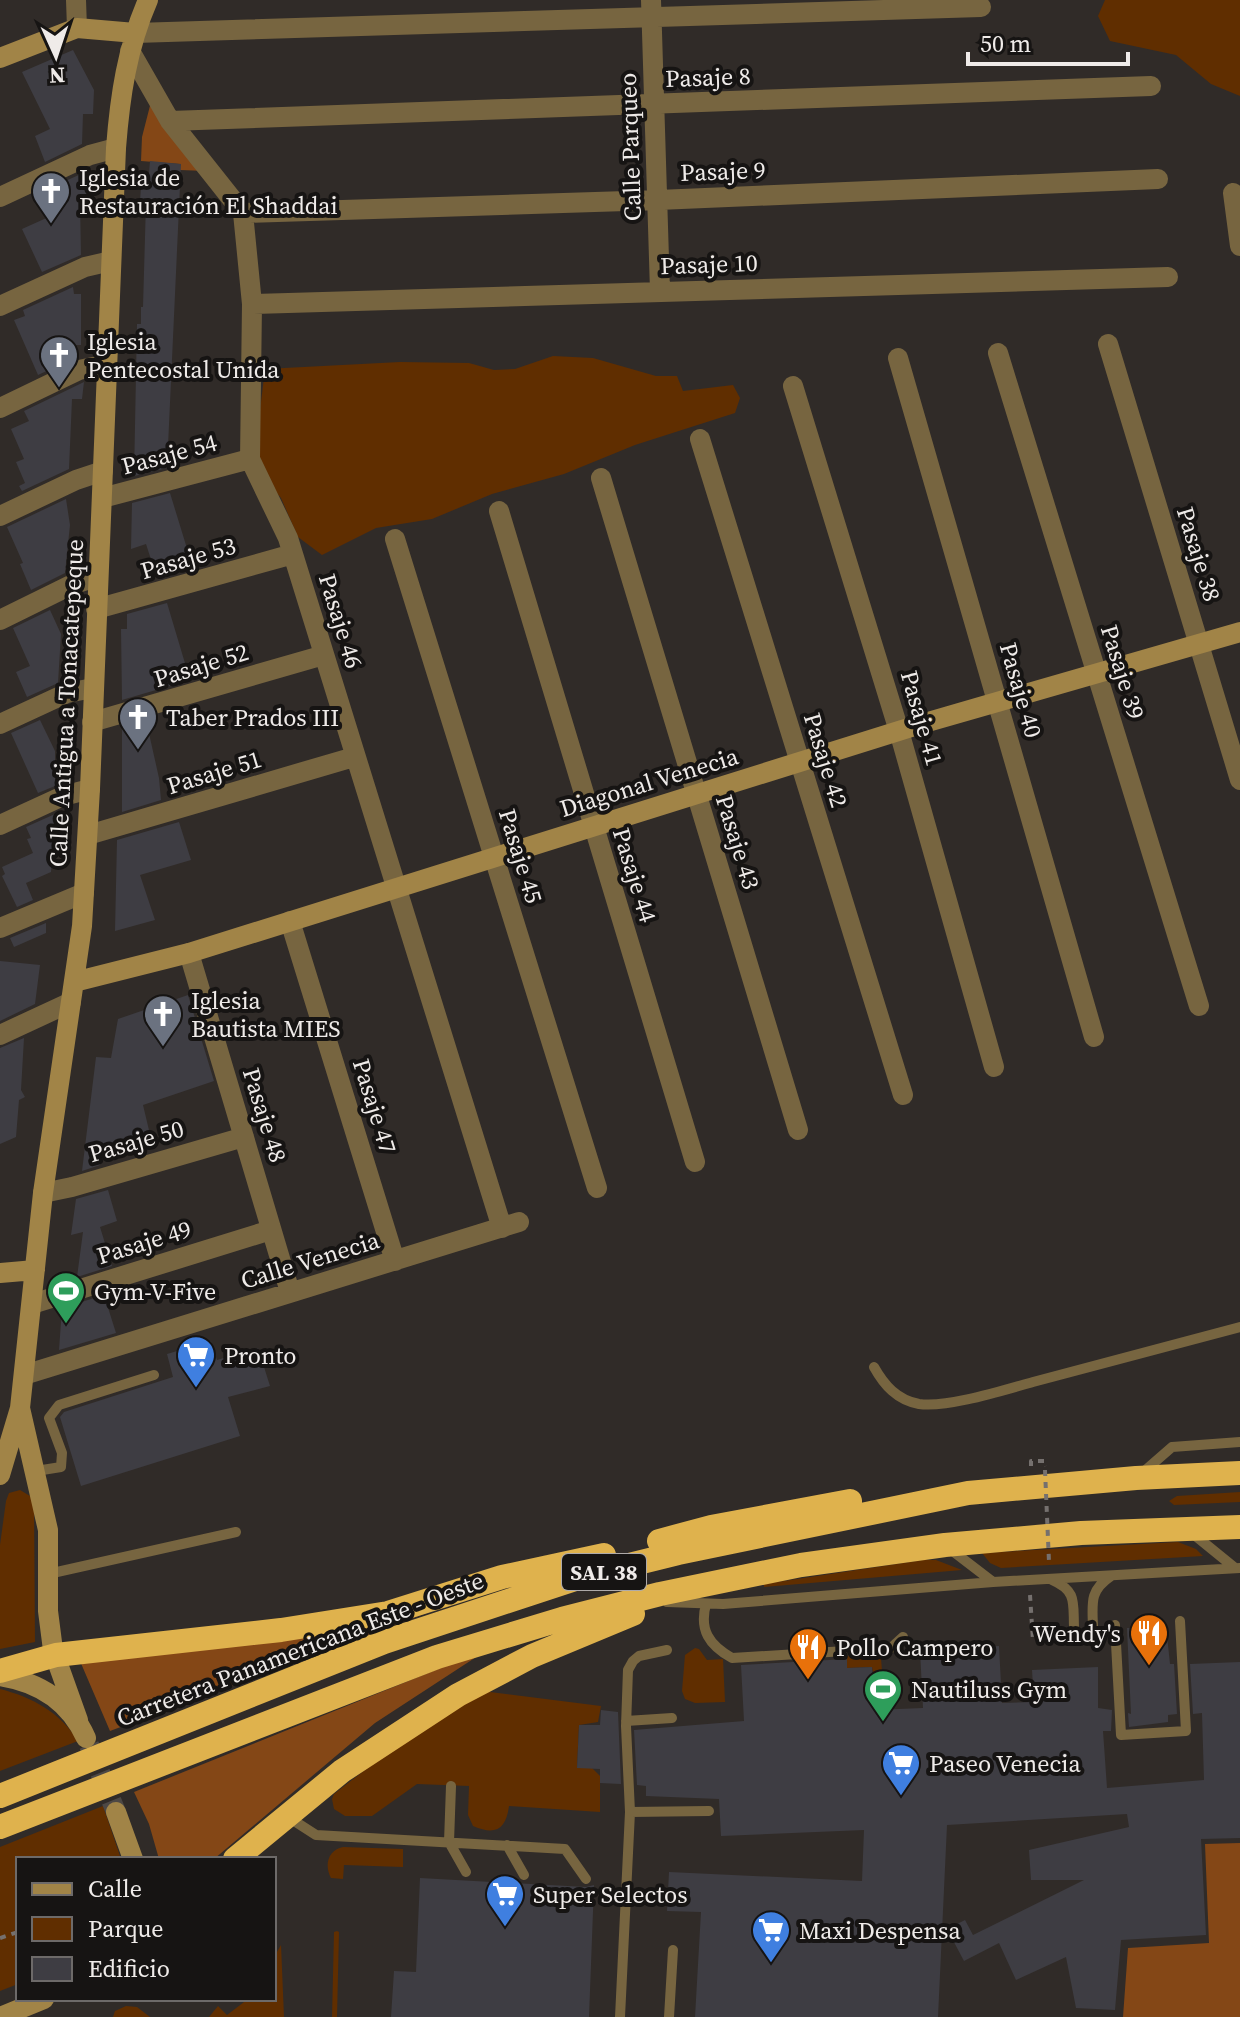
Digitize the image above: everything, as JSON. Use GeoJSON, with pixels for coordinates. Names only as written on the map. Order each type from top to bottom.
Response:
{"type":"FeatureCollection","features":[{"type":"Feature","properties":{"kind":"highway","name":"Carretera Panamericana Este - Oeste"},"geometry":{"type":"LineString","coordinates":[[0,1796],[384,1642],[581,1577],[678,1553],[968,1493],[1136,1478],[1240,1473]]}},
{"type":"Feature","properties":{"kind":"highway"},"geometry":{"type":"LineString","coordinates":[[0,1674],[55,1655],[281,1630],[388,1613],[502,1577],[599,1557],[711,1527],[891,1495],[968,1493]]}},
{"type":"Feature","properties":{"kind":"highway","name":"SAL 38"},"geometry":{"type":"LineString","coordinates":[[0,1827],[465,1648],[590,1612],[753,1575],[851,1557],[1081,1533],[1240,1527]]}},
{"type":"Feature","properties":{"kind":"highway"},"geometry":{"type":"LineString","coordinates":[[237,1857],[342,1771],[491,1676],[588,1632],[665,1602],[753,1575]]}},
{"type":"Feature","properties":{"kind":"main road","name":"Calle Antigua a Tonacatepeque"},"geometry":{"type":"LineString","coordinates":[[0,1475],[20,1408],[43,1193],[84,893],[116,148],[120,103],[132,42],[148,0]]}},
{"type":"Feature","properties":{"kind":"main road"},"geometry":{"type":"LineString","coordinates":[[0,58],[77,28],[132,42]]}},
{"type":"Feature","properties":{"kind":"main road","name":"Diagonal Venecia"},"geometry":{"type":"LineString","coordinates":[[72,992],[899,731],[1240,632]]}},
{"type":"Feature","properties":{"kind":"main road"},"geometry":{"type":"LineString","coordinates":[[0,1273],[35,1270]]}},
{"type":"Feature","properties":{"kind":"main road","name":"Calle Antigua a Tonacatepeque"},"geometry":{"type":"LineString","coordinates":[[0,1674],[43,1690],[71,1711],[82,1729],[55,1655],[48,1611],[48,1530],[20,1408]]}},
{"type":"Feature","properties":{"kind":"main road"},"geometry":{"type":"LineString","coordinates":[[116,1812],[132,1857]]}},
{"type":"Feature","properties":{"kind":"main road"},"geometry":{"type":"LineString","coordinates":[[0,2017],[39,2001]]}},
{"type":"Feature","properties":{"kind":"street"},"geometry":{"type":"LineString","coordinates":[[76,0],[77,28]]}},
{"type":"Feature","properties":{"kind":"street"},"geometry":{"type":"LineString","coordinates":[[243,213],[170,121],[132,42],[651,8],[981,7]]}},
{"type":"Feature","properties":{"kind":"street","name":"Calle Parqueo"},"geometry":{"type":"LineString","coordinates":[[651,8],[660,291]]}},
{"type":"Feature","properties":{"kind":"street","name":"Pasaje 8"},"geometry":{"type":"LineString","coordinates":[[170,121],[1151,86]]}},
{"type":"Feature","properties":{"kind":"street"},"geometry":{"type":"LineString","coordinates":[[0,197],[90,155],[116,148]]}},
{"type":"Feature","properties":{"kind":"street","name":"Pasaje 9"},"geometry":{"type":"LineString","coordinates":[[243,213],[658,200],[1158,179]]}},
{"type":"Feature","properties":{"kind":"street"},"geometry":{"type":"LineString","coordinates":[[1233,193],[1240,246]]}},
{"type":"Feature","properties":{"kind":"street","name":"Pasaje 46"},"geometry":{"type":"LineString","coordinates":[[243,213],[252,304],[250,459],[288,538],[396,888],[510,1225]]}},
{"type":"Feature","properties":{"kind":"street"},"geometry":{"type":"LineString","coordinates":[[0,306],[85,267],[111,261]]}},
{"type":"Feature","properties":{"kind":"street","name":"Pasaje 10"},"geometry":{"type":"LineString","coordinates":[[252,304],[1168,277]]}},
{"type":"Feature","properties":{"kind":"street","name":"Pasaje 38"},"geometry":{"type":"LineString","coordinates":[[1108,344],[1240,780]]}},
{"type":"Feature","properties":{"kind":"street","name":"Pasaje 39"},"geometry":{"type":"LineString","coordinates":[[998,353],[1199,1006]]}},
{"type":"Feature","properties":{"kind":"street","name":"Pasaje 40"},"geometry":{"type":"LineString","coordinates":[[898,358],[1094,1037]]}},
{"type":"Feature","properties":{"kind":"street"},"geometry":{"type":"LineString","coordinates":[[0,408],[79,370],[107,364]]}},
{"type":"Feature","properties":{"kind":"street","name":"Pasaje 41"},"geometry":{"type":"LineString","coordinates":[[793,386],[899,731],[994,1067]]}},
{"type":"Feature","properties":{"kind":"street","name":"Pasaje 42"},"geometry":{"type":"LineString","coordinates":[[700,439],[903,1095]]}},
{"type":"Feature","properties":{"kind":"street","name":"Pasaje 54"},"geometry":{"type":"LineString","coordinates":[[102,498],[250,459]]}},
{"type":"Feature","properties":{"kind":"street"},"geometry":{"type":"LineString","coordinates":[[0,516],[76,480],[103,471]]}},
{"type":"Feature","properties":{"kind":"street","name":"Pasaje 43"},"geometry":{"type":"LineString","coordinates":[[601,478],[798,1130]]}},
{"type":"Feature","properties":{"kind":"street","name":"Pasaje 44"},"geometry":{"type":"LineString","coordinates":[[499,511],[695,1162]]}},
{"type":"Feature","properties":{"kind":"street","name":"Pasaje 45"},"geometry":{"type":"LineString","coordinates":[[395,539],[597,1188]]}},
{"type":"Feature","properties":{"kind":"street","name":"Pasaje 53"},"geometry":{"type":"LineString","coordinates":[[96,609],[293,554]]}},
{"type":"Feature","properties":{"kind":"street"},"geometry":{"type":"LineString","coordinates":[[0,620],[71,585],[97,577]]}},
{"type":"Feature","properties":{"kind":"street","name":"Pasaje 52"},"geometry":{"type":"LineString","coordinates":[[92,722],[324,655]]}},
{"type":"Feature","properties":{"kind":"street"},"geometry":{"type":"LineString","coordinates":[[0,724],[67,693],[93,688]]}},
{"type":"Feature","properties":{"kind":"street","name":"Pasaje 51"},"geometry":{"type":"LineString","coordinates":[[88,835],[354,757]]}},
{"type":"Feature","properties":{"kind":"street"},"geometry":{"type":"LineString","coordinates":[[0,825],[63,796],[90,789]]}},
{"type":"Feature","properties":{"kind":"street"},"geometry":{"type":"LineString","coordinates":[[0,928],[84,893]]}},
{"type":"Feature","properties":{"kind":"street","name":"Pasaje 47"},"geometry":{"type":"LineString","coordinates":[[290,921],[395,1261]]}},
{"type":"Feature","properties":{"kind":"street","name":"Pasaje 48"},"geometry":{"type":"LineString","coordinates":[[189,953],[290,1292]]}},
{"type":"Feature","properties":{"kind":"street"},"geometry":{"type":"LineString","coordinates":[[0,1035],[72,992]]}},
{"type":"Feature","properties":{"kind":"street","name":"Pasaje 50"},"geometry":{"type":"LineString","coordinates":[[43,1193],[244,1137]]}},
{"type":"Feature","properties":{"kind":"street","name":"Calle Venecia"},"geometry":{"type":"LineString","coordinates":[[24,1375],[510,1225]]}},
{"type":"Feature","properties":{"kind":"street","name":"Pasaje 49"},"geometry":{"type":"LineString","coordinates":[[32,1304],[271,1230]]}},
{"type":"Feature","properties":{"kind":"lane"},"geometry":{"type":"LineString","coordinates":[[874,1367],[897,1396],[922,1404],[935,1403],[991,1393],[1240,1327]]}},
{"type":"Feature","properties":{"kind":"lane"},"geometry":{"type":"LineString","coordinates":[[36,1471],[61,1467],[62,1453],[49,1418],[59,1405],[154,1375]]}},
{"type":"Feature","properties":{"kind":"lane"},"geometry":{"type":"LineString","coordinates":[[1136,1478],[1172,1447],[1240,1442]]}},
{"type":"Feature","properties":{"kind":"lane"},"geometry":{"type":"LineString","coordinates":[[1187,1529],[1238,1568]]}},
{"type":"Feature","properties":{"kind":"lane"},"geometry":{"type":"LineString","coordinates":[[49,1569],[57,1572],[236,1532]]}},
{"type":"Feature","properties":{"kind":"lane"},"geometry":{"type":"LineString","coordinates":[[945,1545],[993,1582]]}},
{"type":"Feature","properties":{"kind":"lane"},"geometry":{"type":"LineString","coordinates":[[665,1602],[706,1604],[993,1582],[1238,1568]]}},
{"type":"Feature","properties":{"kind":"lane"},"geometry":{"type":"LineString","coordinates":[[1093,1626],[1092,1594],[1113,1575]]}},
{"type":"Feature","properties":{"kind":"lane"},"geometry":{"type":"LineString","coordinates":[[1050,1579],[1071,1592],[1074,1627]]}},
{"type":"Feature","properties":{"kind":"lane"},"geometry":{"type":"LineString","coordinates":[[706,1604],[703,1625],[711,1642],[726,1655],[741,1659],[891,1648],[903,1637]]}},
{"type":"Feature","properties":{"kind":"lane"},"geometry":{"type":"LineString","coordinates":[[1115,1625],[1121,1735],[1186,1731],[1180,1621]]}},
{"type":"Feature","properties":{"kind":"lane"},"geometry":{"type":"LineString","coordinates":[[620,2017],[630,1812],[626,1721],[628,1670],[633,1661],[652,1652],[667,1650]]}},
{"type":"Feature","properties":{"kind":"lane"},"geometry":{"type":"LineString","coordinates":[[626,1721],[672,1718]]}},
{"type":"Feature","properties":{"kind":"lane"},"geometry":{"type":"LineString","coordinates":[[451,1786],[449,1842],[466,1872]]}},
{"type":"Feature","properties":{"kind":"lane"},"geometry":{"type":"LineString","coordinates":[[630,1812],[709,1811]]}},
{"type":"Feature","properties":{"kind":"lane"},"geometry":{"type":"LineString","coordinates":[[287,1815],[316,1835],[565,1849],[586,1879]]}},
{"type":"Feature","properties":{"kind":"lane"},"geometry":{"type":"LineString","coordinates":[[507,1845],[524,1875]]}},
{"type":"Feature","properties":{"kind":"lane"},"geometry":{"type":"LineString","coordinates":[[669,2017],[673,1950]]}},
{"type":"Feature","properties":{"kind":"path"},"geometry":{"type":"LineString","coordinates":[[1045,1470],[1049,1562]]}},
{"type":"Feature","properties":{"kind":"path"},"geometry":{"type":"LineString","coordinates":[[1029,1591],[1033,1641]]}},
{"type":"Feature","properties":{"kind":"green space"},"geometry":{"type":"Polygon","coordinates":[[[1105,0],[1240,0],[1240,96],[1211,84],[1176,55],[1110,41],[1098,16],[1105,0]]]}},
{"type":"Feature","properties":{"kind":"green space"},"geometry":{"type":"Polygon","coordinates":[[[553,356],[593,358],[656,376],[677,376],[683,391],[733,385],[740,398],[735,413],[635,445],[564,474],[492,494],[432,519],[376,528],[322,555],[298,537],[281,498],[261,475],[256,443],[265,369],[400,362],[469,363],[494,370],[515,369],[553,356]]]}},
{"type":"Feature","properties":{"kind":"green space"},"geometry":{"type":"Polygon","coordinates":[[[20,1490],[30,1496],[34,1503],[35,1642],[0,1649],[0,1545],[6,1501],[9,1493],[20,1490]]]}},
{"type":"Feature","properties":{"kind":"green space"},"geometry":{"type":"Polygon","coordinates":[[[1240,1492],[1240,1502],[1174,1505],[1169,1501],[1177,1496],[1240,1492]]]}},
{"type":"Feature","properties":{"kind":"green space"},"geometry":{"type":"Polygon","coordinates":[[[1178,1542],[1196,1549],[1203,1556],[1001,1568],[990,1563],[982,1553],[1178,1542]]]}},
{"type":"Feature","properties":{"kind":"green space"},"geometry":{"type":"Polygon","coordinates":[[[936,1560],[962,1570],[764,1587],[764,1584],[936,1560]]]}},
{"type":"Feature","properties":{"kind":"green space"},"geometry":{"type":"Polygon","coordinates":[[[695,1648],[707,1660],[723,1659],[725,1702],[695,1703],[685,1699],[682,1691],[685,1655],[695,1648]]]}},
{"type":"Feature","properties":{"kind":"green space"},"geometry":{"type":"Polygon","coordinates":[[[875,1653],[881,1658],[882,1671],[873,1672],[872,1667],[847,1668],[846,1654],[875,1653]]]}},
{"type":"Feature","properties":{"kind":"green space"},"geometry":{"type":"Polygon","coordinates":[[[0,1689],[23,1697],[54,1714],[78,1741],[0,1771],[0,1689]]]}},
{"type":"Feature","properties":{"kind":"green space"},"geometry":{"type":"Polygon","coordinates":[[[482,1691],[601,1706],[598,1722],[579,1725],[577,1767],[592,1768],[600,1776],[600,1812],[509,1806],[502,1825],[488,1830],[473,1826],[468,1815],[469,1786],[417,1784],[372,1816],[345,1816],[334,1809],[334,1794],[406,1738],[482,1691]]]}},
{"type":"Feature","properties":{"kind":"green space"},"geometry":{"type":"Polygon","coordinates":[[[103,1806],[120,1857],[16,1857],[16,1985],[0,1991],[0,1847],[103,1806]]]}},
{"type":"Feature","properties":{"kind":"green space"},"geometry":{"type":"Polygon","coordinates":[[[343,1847],[403,1849],[403,1867],[344,1865],[343,1879],[331,1878],[329,1859],[334,1851],[343,1847]]]}},
{"type":"Feature","properties":{"kind":"green space"},"geometry":{"type":"Polygon","coordinates":[[[337,1931],[337,2017],[332,2017],[334,1932],[337,1931]]]}},
{"type":"Feature","properties":{"kind":"green space"},"geometry":{"type":"Polygon","coordinates":[[[281,1945],[284,2017],[209,2017],[218,2006],[227,2015],[245,2001],[276,2001],[276,1954],[281,1945]]]}},
{"type":"Feature","properties":{"kind":"green space"},"geometry":{"type":"Polygon","coordinates":[[[126,2006],[137,2007],[150,2017],[113,2017],[115,2011],[126,2006]]]}},
{"type":"Feature","properties":{"kind":"shaded area"},"geometry":{"type":"Polygon","coordinates":[[[153,94],[206,171],[180,170],[180,164],[141,161],[142,137],[153,94]]]}},
{"type":"Feature","properties":{"kind":"shaded area"},"geometry":{"type":"Polygon","coordinates":[[[432,1611],[110,1731],[80,1661],[432,1611]]]}},
{"type":"Feature","properties":{"kind":"shaded area"},"geometry":{"type":"Polygon","coordinates":[[[490,1648],[375,1723],[216,1857],[158,1857],[149,1824],[134,1792],[490,1648]]]}},
{"type":"Feature","properties":{"kind":"shaded area"},"geometry":{"type":"Polygon","coordinates":[[[1240,1843],[1240,2017],[1123,2017],[1128,1948],[1209,1943],[1205,1844],[1240,1843]]]}},
{"type":"Feature","properties":{"kind":"building"},"geometry":{"type":"Polygon","coordinates":[[[73,50],[94,90],[93,114],[83,114],[82,144],[45,162],[35,136],[50,129],[22,72],[73,50]]]}},
{"type":"Feature","properties":{"kind":"building"},"geometry":{"type":"Polygon","coordinates":[[[150,161],[181,164],[167,468],[134,476],[137,324],[141,324],[143,307],[146,202],[140,202],[141,186],[148,186],[150,161]]]}},
{"type":"Feature","properties":{"kind":"building"},"geometry":{"type":"Polygon","coordinates":[[[81,174],[80,186],[87,186],[86,203],[80,203],[81,255],[42,272],[22,229],[62,211],[52,187],[81,174]]]}},
{"type":"Feature","properties":{"kind":"building"},"geometry":{"type":"Polygon","coordinates":[[[73,287],[74,294],[81,294],[81,345],[75,345],[76,357],[38,375],[14,320],[25,316],[23,310],[73,287]]]}},
{"type":"Feature","properties":{"kind":"building"},"geometry":{"type":"Polygon","coordinates":[[[84,382],[82,399],[72,399],[69,469],[22,491],[19,486],[25,483],[16,462],[24,459],[11,429],[29,421],[24,411],[84,382]]]}},
{"type":"Feature","properties":{"kind":"building"},"geometry":{"type":"Polygon","coordinates":[[[170,493],[193,568],[157,578],[146,544],[131,549],[132,503],[170,493]]]}},
{"type":"Feature","properties":{"kind":"building"},"geometry":{"type":"Polygon","coordinates":[[[66,499],[70,525],[65,573],[31,590],[7,527],[66,499]]]}},
{"type":"Feature","properties":{"kind":"building"},"geometry":{"type":"Polygon","coordinates":[[[167,603],[190,680],[122,700],[121,629],[127,629],[127,614],[167,603]]]}},
{"type":"Feature","properties":{"kind":"building"},"geometry":{"type":"Polygon","coordinates":[[[50,610],[61,634],[58,683],[27,697],[16,672],[30,666],[13,628],[50,610]]]}},
{"type":"Feature","properties":{"kind":"building"},"geometry":{"type":"Polygon","coordinates":[[[40,720],[55,751],[55,786],[38,793],[11,733],[40,720]]]}},
{"type":"Feature","properties":{"kind":"building","name":"Taber Prados III"},"geometry":{"type":"Polygon","coordinates":[[[146,720],[161,800],[122,812],[122,727],[146,720]]]}},
{"type":"Feature","properties":{"kind":"building"},"geometry":{"type":"Polygon","coordinates":[[[55,814],[51,872],[26,883],[33,900],[17,907],[2,876],[5,874],[2,867],[33,853],[26,827],[55,814]]]}},
{"type":"Feature","properties":{"kind":"building"},"geometry":{"type":"Polygon","coordinates":[[[179,822],[191,860],[140,875],[155,920],[115,931],[117,840],[179,822]]]}},
{"type":"Feature","properties":{"kind":"building"},"geometry":{"type":"Polygon","coordinates":[[[46,923],[46,933],[14,947],[10,938],[46,923]]]}},
{"type":"Feature","properties":{"kind":"building"},"geometry":{"type":"Polygon","coordinates":[[[0,961],[40,965],[35,1004],[0,1021],[0,961]]]}},
{"type":"Feature","properties":{"kind":"building","name":"Iglesia Bautista MIES"},"geometry":{"type":"Polygon","coordinates":[[[188,995],[214,1081],[143,1105],[153,1147],[99,1161],[100,1165],[82,1171],[96,1057],[111,1058],[118,1019],[188,995]]]}},
{"type":"Feature","properties":{"kind":"building"},"geometry":{"type":"Polygon","coordinates":[[[24,1038],[21,1090],[25,1097],[19,1100],[16,1137],[0,1144],[0,1048],[24,1038]]]}},
{"type":"Feature","properties":{"kind":"building"},"geometry":{"type":"Polygon","coordinates":[[[108,1190],[117,1221],[100,1227],[112,1266],[77,1277],[83,1232],[71,1235],[76,1199],[108,1190]]]}},
{"type":"Feature","properties":{"kind":"building"},"geometry":{"type":"Polygon","coordinates":[[[104,1295],[116,1333],[59,1350],[62,1308],[104,1295]]]}},
{"type":"Feature","properties":{"kind":"building"},"geometry":{"type":"Polygon","coordinates":[[[211,1341],[217,1360],[258,1348],[270,1386],[228,1397],[240,1436],[81,1486],[60,1417],[64,1412],[173,1377],[167,1354],[211,1341]]]}},
{"type":"Feature","properties":{"kind":"building","name":"Wendy's"},"geometry":{"type":"Polygon","coordinates":[[[1166,1626],[1170,1664],[1174,1664],[1177,1714],[1168,1715],[1168,1722],[1129,1727],[1127,1628],[1166,1626]]]}},
{"type":"Feature","properties":{"kind":"building"},"geometry":{"type":"Polygon","coordinates":[[[999,1646],[1002,1703],[1034,1702],[1032,1670],[1098,1667],[1098,1708],[1112,1710],[1111,1731],[1103,1731],[1107,1788],[1204,1780],[1202,1713],[1193,1714],[1190,1664],[1240,1662],[1240,1838],[1201,1839],[1206,1935],[1121,1940],[1115,2010],[1076,2008],[1066,1957],[1016,1980],[999,1943],[964,1961],[947,1929],[965,1920],[973,1935],[1084,1880],[1031,1880],[1029,1850],[1129,1827],[1127,1814],[947,1825],[938,2017],[695,2017],[701,1912],[667,1911],[669,1872],[862,1881],[864,1830],[721,1836],[719,1799],[646,1796],[646,1786],[637,1785],[634,1730],[744,1721],[741,1665],[847,1659],[847,1668],[872,1667],[875,1710],[923,1708],[920,1651],[999,1646]]]}},
{"type":"Feature","properties":{"kind":"building"},"geometry":{"type":"Polygon","coordinates":[[[601,1710],[618,1712],[621,1784],[600,1783],[600,1769],[577,1768],[579,1725],[600,1725],[601,1710]]]}},
{"type":"Feature","properties":{"kind":"building","name":"Super Selectos"},"geometry":{"type":"Polygon","coordinates":[[[420,1878],[594,1885],[589,2017],[391,2017],[394,1971],[416,1972],[420,1878]]]}},
{"type":"Feature","properties":{"kind":"tunnel"},"geometry":{"type":"LineString","coordinates":[[89,1745],[116,1812]]}},
{"type":"Feature","properties":{"kind":"place","name":"Iglesia de Restauración El Shaddai"},"geometry":{"type":"Point","coordinates":[51,225]}},
{"type":"Feature","properties":{"kind":"place","name":"Iglesia Pentecostal Unida"},"geometry":{"type":"Point","coordinates":[59,389]}},
{"type":"Feature","properties":{"kind":"place","name":"Taber Prados III"},"geometry":{"type":"Point","coordinates":[138,751]}},
{"type":"Feature","properties":{"kind":"place","name":"Iglesia Bautista MIES"},"geometry":{"type":"Point","coordinates":[163,1048]}},
{"type":"Feature","properties":{"kind":"place","name":"Gym-V-Five"},"geometry":{"type":"Point","coordinates":[66,1325]}},
{"type":"Feature","properties":{"kind":"place","name":"Pronto"},"geometry":{"type":"Point","coordinates":[196,1389]}},
{"type":"Feature","properties":{"kind":"place","name":"Wendy's"},"geometry":{"type":"Point","coordinates":[1149,1667]}},
{"type":"Feature","properties":{"kind":"place","name":"Pollo Campero"},"geometry":{"type":"Point","coordinates":[808,1681]}},
{"type":"Feature","properties":{"kind":"place","name":"Nautiluss Gym"},"geometry":{"type":"Point","coordinates":[883,1723]}},
{"type":"Feature","properties":{"kind":"place","name":"Paseo Venecia"},"geometry":{"type":"Point","coordinates":[901,1797]}},
{"type":"Feature","properties":{"kind":"place","name":"Super Selectos"},"geometry":{"type":"Point","coordinates":[505,1928]}},
{"type":"Feature","properties":{"kind":"place","name":"Maxi Despensa"},"geometry":{"type":"Point","coordinates":[771,1964]}}]}
